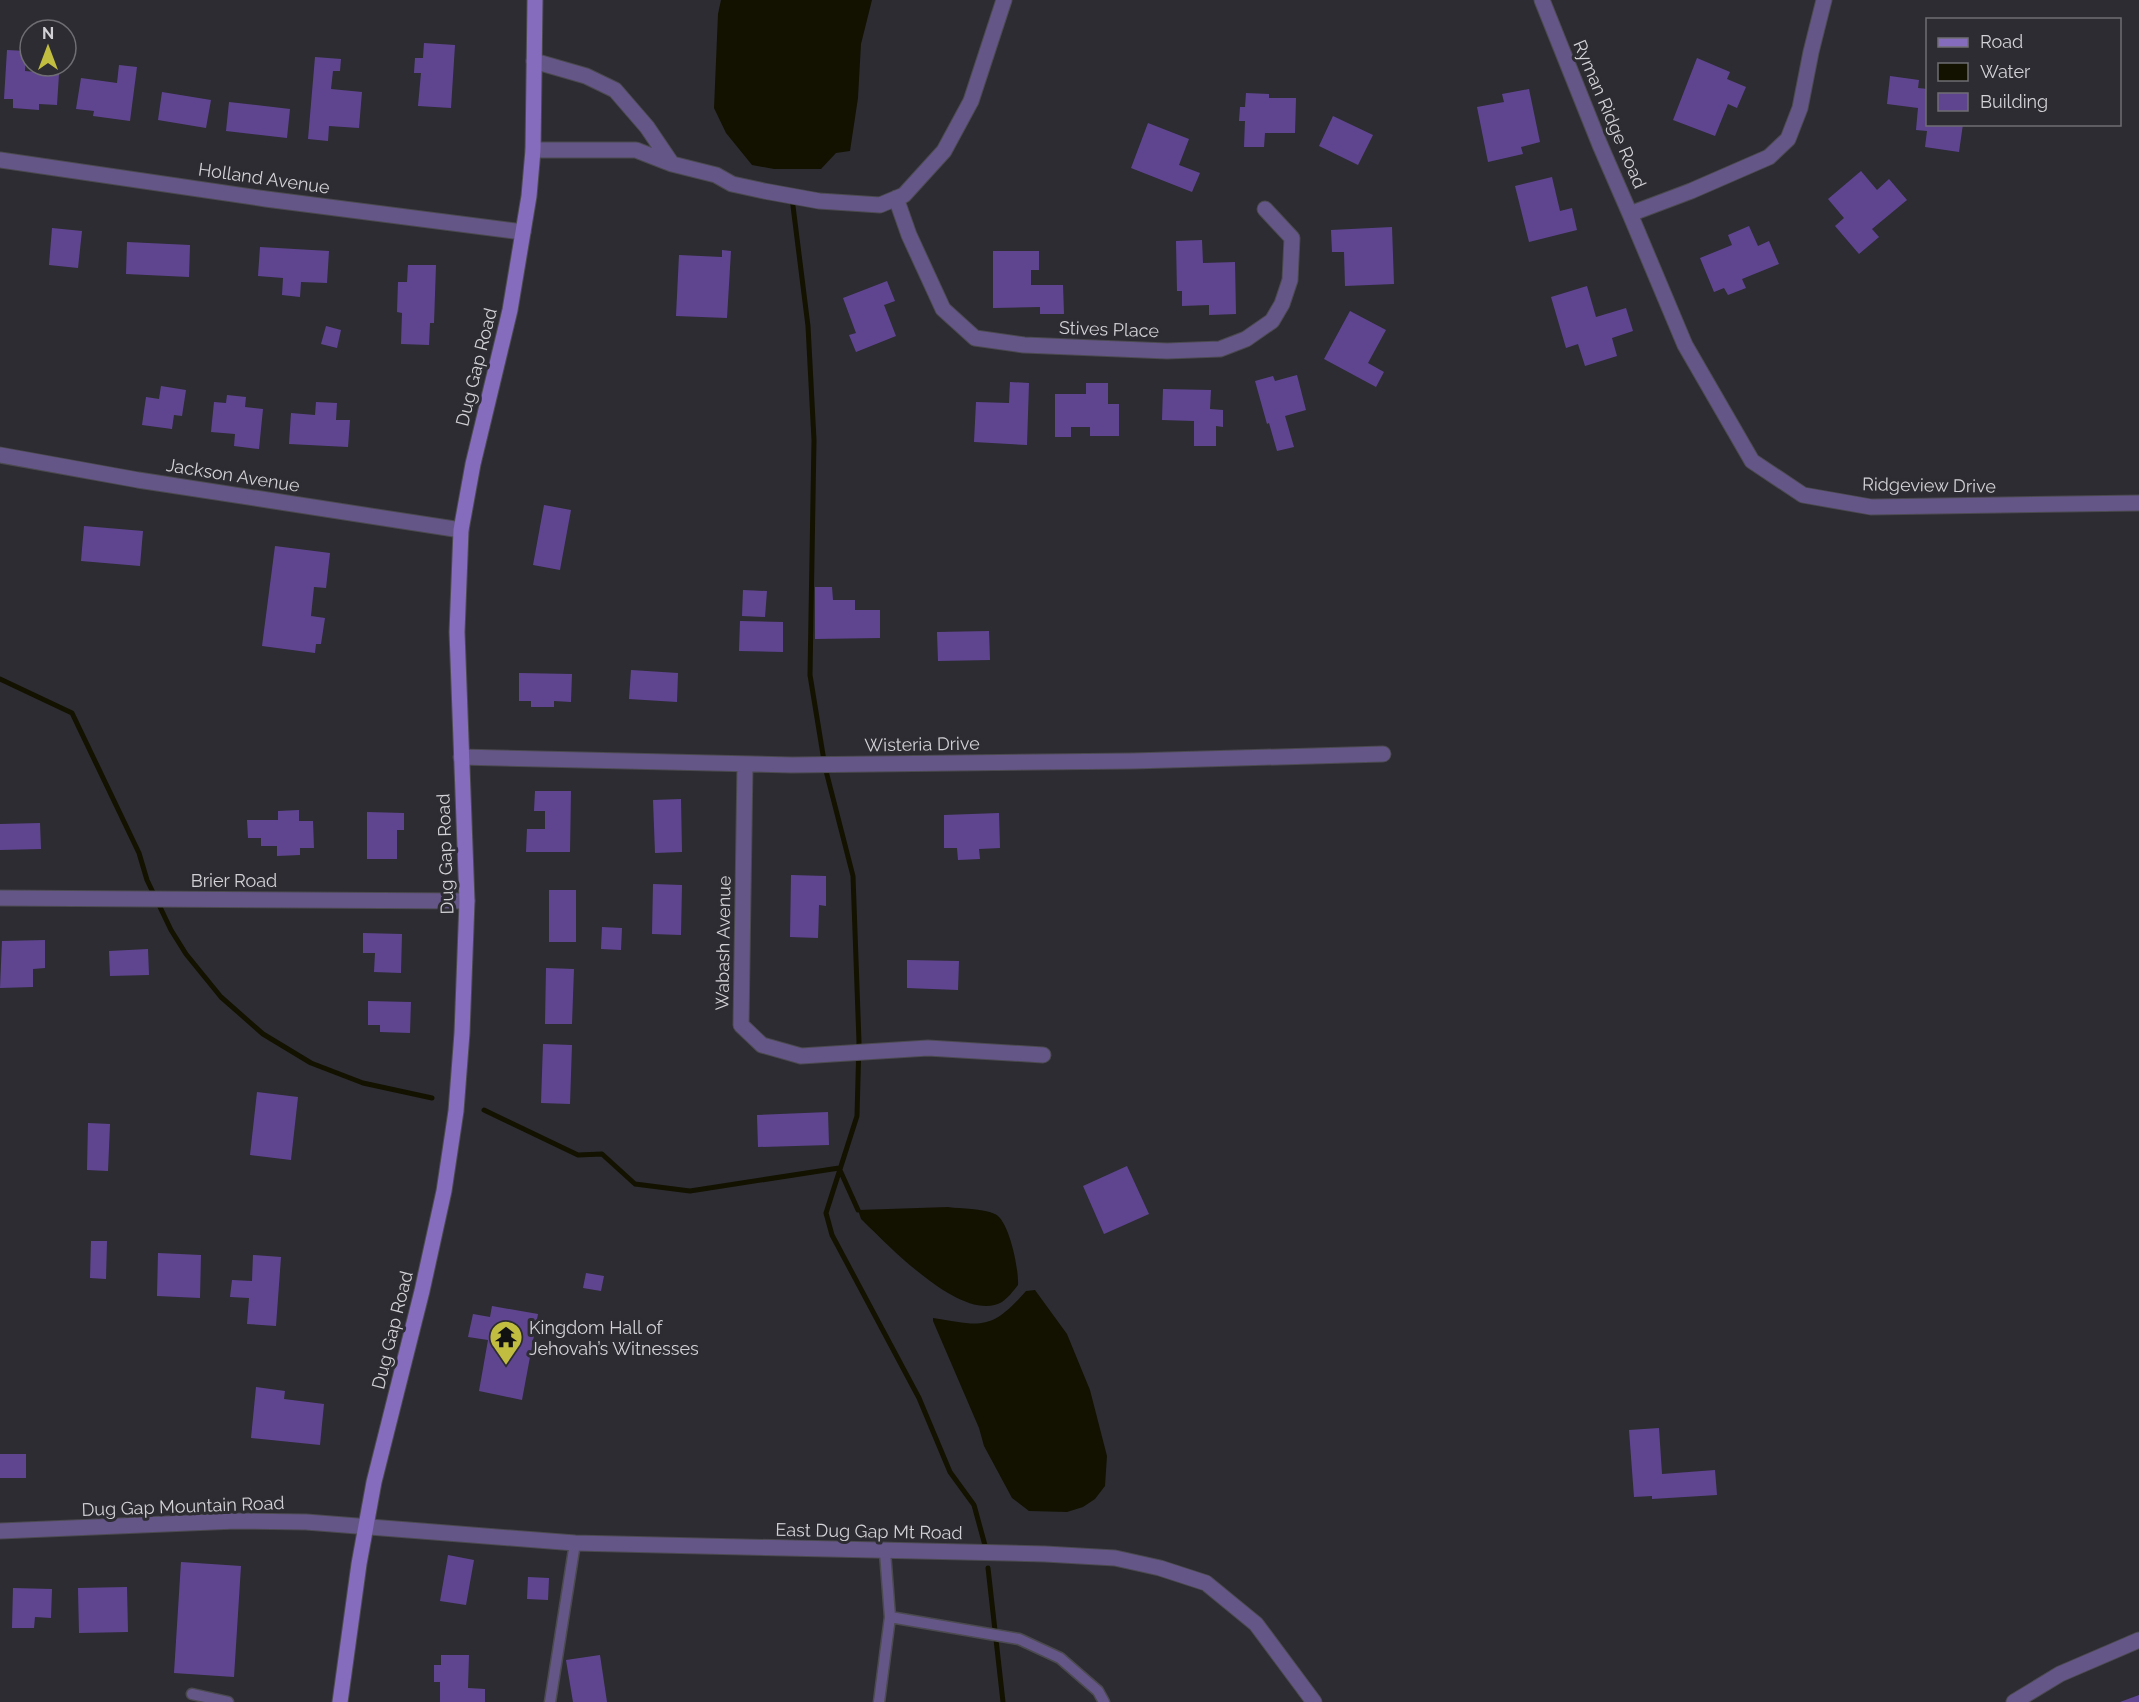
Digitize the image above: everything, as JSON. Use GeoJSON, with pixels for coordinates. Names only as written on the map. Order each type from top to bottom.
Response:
{"type":"FeatureCollection","features":[{"type":"Feature","properties":{"kind":"street","name":"Dug Gap Road"},"geometry":{"type":"LineString","coordinates":[[340,1702],[359,1564],[374,1482],[422,1291],[444,1191],[456,1111],[462,1033],[467,901],[457,632],[461,530],[473,464],[510,310],[529,196],[533,150],[535,0]]}},
{"type":"Feature","properties":{"kind":"street"},"geometry":{"type":"LineString","coordinates":[[533,150],[636,150],[672,164],[716,175],[732,184],[819,201],[880,205],[904,195],[944,151],[971,101],[1004,0]]}},
{"type":"Feature","properties":{"kind":"street","name":"Ryman Ridge Road"},"geometry":{"type":"LineString","coordinates":[[1542,0],[1630,214],[1691,191],[1769,157],[1788,139],[1800,108],[1810,52],[1824,0]]}},
{"type":"Feature","properties":{"kind":"street"},"geometry":{"type":"LineString","coordinates":[[534,61],[586,76],[615,90],[647,127],[672,164]]}},
{"type":"Feature","properties":{"kind":"street","name":"Holland Avenue"},"geometry":{"type":"LineString","coordinates":[[0,160],[310,205],[523,232]]}},
{"type":"Feature","properties":{"kind":"street","name":"Stives Place"},"geometry":{"type":"LineString","coordinates":[[896,198],[909,235],[943,309],[975,338],[1024,345],[1167,351],[1220,349],[1246,339],[1272,321],[1282,304],[1290,280],[1292,238],[1265,209]]}},
{"type":"Feature","properties":{"kind":"street","name":"Ridgeview Drive"},"geometry":{"type":"LineString","coordinates":[[1630,214],[1685,345],[1752,461],[1803,495],[1871,507],[2139,504]]}},
{"type":"Feature","properties":{"kind":"street","name":"Jackson Avenue"},"geometry":{"type":"LineString","coordinates":[[0,455],[138,480],[461,530]]}},
{"type":"Feature","properties":{"kind":"street","name":"Wisteria Drive"},"geometry":{"type":"LineString","coordinates":[[461,757],[792,765],[1132,761],[1383,754]]}},
{"type":"Feature","properties":{"kind":"street","name":"Wabash Avenue"},"geometry":{"type":"LineString","coordinates":[[745,764],[741,1025],[762,1045],[801,1056],[928,1048],[1043,1055]]}},
{"type":"Feature","properties":{"kind":"street","name":"Brier Road"},"geometry":{"type":"LineString","coordinates":[[0,898],[467,901]]}},
{"type":"Feature","properties":{"kind":"street","name":"Dug Gap Mountain Road"},"geometry":{"type":"LineString","coordinates":[[0,1532],[236,1521],[367,1526]]}},
{"type":"Feature","properties":{"kind":"street","name":"East Dug Gap Mt Road"},"geometry":{"type":"LineString","coordinates":[[367,1526],[575,1543],[1115,1558],[1206,1583],[1256,1624],[1314,1702]]}},
{"type":"Feature","properties":{"kind":"street"},"geometry":{"type":"LineString","coordinates":[[2014,1702],[2060,1674],[2139,1640]]}},
{"type":"Feature","properties":{"kind":"lane"},"geometry":{"type":"LineString","coordinates":[[550,1702],[575,1543]]}},
{"type":"Feature","properties":{"kind":"lane"},"geometry":{"type":"LineString","coordinates":[[879,1702],[890,1617],[885,1552]]}},
{"type":"Feature","properties":{"kind":"lane"},"geometry":{"type":"LineString","coordinates":[[890,1617],[1019,1639],[1060,1658],[1098,1691],[1104,1702]]}},
{"type":"Feature","properties":{"kind":"lane"},"geometry":{"type":"LineString","coordinates":[[192,1694],[228,1702]]}},
{"type":"Feature","properties":{"kind":"water"},"geometry":{"type":"Polygon","coordinates":[[[721,0],[872,0],[861,44],[858,98],[850,151],[836,153],[821,169],[774,169],[752,165],[726,133],[714,108],[718,14],[721,0]]]}},
{"type":"Feature","properties":{"kind":"water"},"geometry":{"type":"Polygon","coordinates":[[[948,1207],[990,1212],[1000,1218],[1005,1225],[1015,1257],[1018,1285],[1002,1302],[986,1306],[967,1302],[947,1292],[889,1246],[861,1219],[858,1210],[948,1207]]]}},
{"type":"Feature","properties":{"kind":"water"},"geometry":{"type":"Polygon","coordinates":[[[1035,1290],[1067,1334],[1090,1390],[1107,1456],[1105,1486],[1095,1499],[1083,1507],[1067,1512],[1029,1511],[1012,1498],[984,1446],[979,1428],[933,1321],[933,1318],[975,1324],[985,1322],[1004,1313],[1026,1291],[1035,1290]]]}},
{"type":"Feature","properties":{"kind":"building"},"geometry":{"type":"Polygon","coordinates":[[[424,43],[455,45],[451,108],[418,106],[421,73],[414,73],[415,58],[423,58],[424,43]]]}},
{"type":"Feature","properties":{"kind":"building"},"geometry":{"type":"Polygon","coordinates":[[[7,50],[18,51],[18,78],[59,78],[57,105],[39,104],[39,110],[13,108],[13,99],[4,99],[7,50]]]}},
{"type":"Feature","properties":{"kind":"building"},"geometry":{"type":"Polygon","coordinates":[[[315,57],[341,59],[340,71],[333,71],[331,89],[362,92],[359,128],[329,126],[328,141],[308,139],[315,57]]]}},
{"type":"Feature","properties":{"kind":"building"},"geometry":{"type":"Polygon","coordinates":[[[1697,58],[1730,72],[1727,79],[1746,87],[1737,108],[1728,104],[1715,136],[1673,120],[1697,58]]]}},
{"type":"Feature","properties":{"kind":"building"},"geometry":{"type":"Polygon","coordinates":[[[119,65],[137,67],[130,121],[93,116],[94,111],[76,109],[81,78],[117,83],[119,65]]]}},
{"type":"Feature","properties":{"kind":"building"},"geometry":{"type":"Polygon","coordinates":[[[1890,76],[1919,80],[1918,88],[1926,89],[1926,126],[1963,126],[1959,152],[1925,147],[1927,131],[1916,130],[1918,108],[1887,104],[1890,76]]]}},
{"type":"Feature","properties":{"kind":"building"},"geometry":{"type":"Polygon","coordinates":[[[1529,89],[1540,142],[1521,147],[1523,154],[1488,162],[1477,107],[1504,102],[1502,94],[1529,89]]]}},
{"type":"Feature","properties":{"kind":"building"},"geometry":{"type":"Polygon","coordinates":[[[162,92],[211,100],[206,128],[158,120],[162,92]]]}},
{"type":"Feature","properties":{"kind":"building"},"geometry":{"type":"Polygon","coordinates":[[[1246,93],[1269,94],[1269,98],[1296,98],[1295,133],[1265,133],[1264,147],[1244,147],[1245,121],[1239,121],[1240,107],[1245,107],[1246,93]]]}},
{"type":"Feature","properties":{"kind":"building"},"geometry":{"type":"Polygon","coordinates":[[[229,102],[290,109],[287,138],[226,131],[229,102]]]}},
{"type":"Feature","properties":{"kind":"building"},"geometry":{"type":"Polygon","coordinates":[[[1333,116],[1373,135],[1358,165],[1319,146],[1333,116]]]}},
{"type":"Feature","properties":{"kind":"building"},"geometry":{"type":"Polygon","coordinates":[[[1148,123],[1189,139],[1179,165],[1200,173],[1192,192],[1131,168],[1148,123]]]}},
{"type":"Feature","properties":{"kind":"building"},"geometry":{"type":"Polygon","coordinates":[[[1861,171],[1877,190],[1889,179],[1907,200],[1872,229],[1879,237],[1859,254],[1835,226],[1844,218],[1828,199],[1861,171]]]}},
{"type":"Feature","properties":{"kind":"building"},"geometry":{"type":"Polygon","coordinates":[[[1552,177],[1560,211],[1572,208],[1577,230],[1529,242],[1515,186],[1552,177]]]}},
{"type":"Feature","properties":{"kind":"building"},"geometry":{"type":"Polygon","coordinates":[[[1749,226],[1758,246],[1769,241],[1779,264],[1742,279],[1746,288],[1728,295],[1724,288],[1714,292],[1700,258],[1732,245],[1728,235],[1749,226]]]}},
{"type":"Feature","properties":{"kind":"building"},"geometry":{"type":"Polygon","coordinates":[[[1392,227],[1394,284],[1345,286],[1344,252],[1332,252],[1331,230],[1392,227]]]}},
{"type":"Feature","properties":{"kind":"building"},"geometry":{"type":"Polygon","coordinates":[[[52,228],[82,231],[78,268],[49,265],[52,228]]]}},
{"type":"Feature","properties":{"kind":"building"},"geometry":{"type":"Polygon","coordinates":[[[1202,240],[1203,263],[1235,262],[1236,314],[1209,315],[1209,305],[1182,306],[1182,291],[1177,291],[1176,241],[1202,240]]]}},
{"type":"Feature","properties":{"kind":"building"},"geometry":{"type":"Polygon","coordinates":[[[127,242],[190,245],[189,277],[126,274],[127,242]]]}},
{"type":"Feature","properties":{"kind":"building"},"geometry":{"type":"Polygon","coordinates":[[[260,247],[329,251],[327,283],[301,282],[300,297],[282,295],[283,278],[258,276],[260,247]]]}},
{"type":"Feature","properties":{"kind":"building"},"geometry":{"type":"Polygon","coordinates":[[[722,250],[731,251],[727,318],[676,316],[679,255],[722,257],[722,250]]]}},
{"type":"Feature","properties":{"kind":"building"},"geometry":{"type":"Polygon","coordinates":[[[993,251],[1039,251],[1039,270],[1031,270],[1031,285],[1063,285],[1064,314],[1040,314],[1040,307],[993,308],[993,251]]]}},
{"type":"Feature","properties":{"kind":"building"},"geometry":{"type":"Polygon","coordinates":[[[408,265],[436,265],[434,323],[430,323],[429,345],[401,344],[402,313],[397,312],[398,282],[407,282],[408,265]]]}},
{"type":"Feature","properties":{"kind":"building"},"geometry":{"type":"Polygon","coordinates":[[[887,281],[895,301],[884,305],[896,336],[856,352],[849,335],[856,333],[843,298],[887,281]]]}},
{"type":"Feature","properties":{"kind":"building"},"geometry":{"type":"Polygon","coordinates":[[[1587,286],[1596,317],[1626,308],[1633,331],[1612,338],[1617,356],[1585,366],[1578,344],[1566,348],[1551,297],[1587,286]]]}},
{"type":"Feature","properties":{"kind":"building"},"geometry":{"type":"Polygon","coordinates":[[[1350,311],[1386,330],[1368,363],[1384,372],[1376,387],[1324,359],[1350,311]]]}},
{"type":"Feature","properties":{"kind":"building"},"geometry":{"type":"Polygon","coordinates":[[[326,326],[341,330],[337,348],[321,344],[326,326]]]}},
{"type":"Feature","properties":{"kind":"building"},"geometry":{"type":"Polygon","coordinates":[[[1297,375],[1306,410],[1285,416],[1294,447],[1277,451],[1255,381],[1273,376],[1275,381],[1297,375]]]}},
{"type":"Feature","properties":{"kind":"building"},"geometry":{"type":"Polygon","coordinates":[[[1010,382],[1029,383],[1027,445],[974,442],[976,402],[1009,403],[1010,382]]]}},
{"type":"Feature","properties":{"kind":"building"},"geometry":{"type":"Polygon","coordinates":[[[1086,383],[1108,383],[1108,404],[1119,404],[1119,436],[1090,436],[1090,427],[1071,427],[1071,437],[1055,437],[1055,394],[1086,394],[1086,383]]]}},
{"type":"Feature","properties":{"kind":"building"},"geometry":{"type":"Polygon","coordinates":[[[161,386],[186,390],[182,416],[174,415],[172,429],[142,425],[146,397],[159,399],[161,386]]]}},
{"type":"Feature","properties":{"kind":"building"},"geometry":{"type":"Polygon","coordinates":[[[1163,389],[1211,390],[1210,409],[1223,410],[1223,427],[1216,426],[1216,446],[1194,446],[1194,421],[1162,420],[1163,389]]]}},
{"type":"Feature","properties":{"kind":"building"},"geometry":{"type":"Polygon","coordinates":[[[227,395],[246,397],[245,407],[263,409],[259,449],[234,446],[235,434],[211,432],[214,402],[226,403],[227,395]]]}},
{"type":"Feature","properties":{"kind":"building"},"geometry":{"type":"Polygon","coordinates":[[[316,402],[337,403],[336,420],[350,420],[348,447],[289,444],[291,413],[315,415],[316,402]]]}},
{"type":"Feature","properties":{"kind":"building"},"geometry":{"type":"Polygon","coordinates":[[[544,505],[571,510],[560,570],[533,565],[544,505]]]}},
{"type":"Feature","properties":{"kind":"building"},"geometry":{"type":"Polygon","coordinates":[[[84,526],[143,531],[140,566],[81,561],[84,526]]]}},
{"type":"Feature","properties":{"kind":"building"},"geometry":{"type":"Polygon","coordinates":[[[275,546],[330,553],[326,588],[314,587],[311,616],[325,618],[321,644],[316,644],[315,653],[262,646],[275,546]]]}},
{"type":"Feature","properties":{"kind":"building"},"geometry":{"type":"Polygon","coordinates":[[[815,587],[832,587],[833,600],[855,600],[855,610],[880,610],[880,638],[815,639],[815,587]]]}},
{"type":"Feature","properties":{"kind":"building"},"geometry":{"type":"Polygon","coordinates":[[[743,590],[767,591],[765,617],[742,616],[743,590]]]}},
{"type":"Feature","properties":{"kind":"building"},"geometry":{"type":"Polygon","coordinates":[[[740,621],[783,622],[783,652],[739,651],[740,621]]]}},
{"type":"Feature","properties":{"kind":"building"},"geometry":{"type":"Polygon","coordinates":[[[989,631],[990,660],[938,661],[937,632],[989,631]]]}},
{"type":"Feature","properties":{"kind":"building"},"geometry":{"type":"Polygon","coordinates":[[[631,670],[678,673],[677,702],[629,699],[631,670]]]}},
{"type":"Feature","properties":{"kind":"building"},"geometry":{"type":"Polygon","coordinates":[[[519,673],[572,674],[571,702],[554,701],[554,707],[531,707],[531,701],[519,701],[519,673]]]}},
{"type":"Feature","properties":{"kind":"building"},"geometry":{"type":"Polygon","coordinates":[[[535,791],[571,791],[570,852],[526,852],[527,829],[545,829],[545,811],[534,811],[535,791]]]}},
{"type":"Feature","properties":{"kind":"building"},"geometry":{"type":"Polygon","coordinates":[[[681,799],[682,852],[655,853],[653,800],[681,799]]]}},
{"type":"Feature","properties":{"kind":"building"},"geometry":{"type":"Polygon","coordinates":[[[299,810],[299,821],[313,821],[314,848],[300,848],[300,855],[277,856],[277,846],[261,846],[261,838],[248,838],[247,820],[278,820],[278,811],[299,810]]]}},
{"type":"Feature","properties":{"kind":"building"},"geometry":{"type":"Polygon","coordinates":[[[367,812],[404,813],[404,830],[397,830],[397,859],[367,859],[367,812]]]}},
{"type":"Feature","properties":{"kind":"building"},"geometry":{"type":"Polygon","coordinates":[[[999,813],[1000,848],[979,849],[980,859],[958,860],[957,848],[944,848],[944,815],[999,813]]]}},
{"type":"Feature","properties":{"kind":"building"},"geometry":{"type":"Polygon","coordinates":[[[40,823],[41,849],[0,850],[0,824],[40,823]]]}},
{"type":"Feature","properties":{"kind":"building"},"geometry":{"type":"Polygon","coordinates":[[[791,875],[826,876],[826,906],[819,905],[818,938],[790,937],[791,875]]]}},
{"type":"Feature","properties":{"kind":"building"},"geometry":{"type":"Polygon","coordinates":[[[653,884],[682,885],[681,935],[652,934],[653,884]]]}},
{"type":"Feature","properties":{"kind":"building"},"geometry":{"type":"Polygon","coordinates":[[[549,890],[576,890],[576,942],[549,942],[549,890]]]}},
{"type":"Feature","properties":{"kind":"building"},"geometry":{"type":"Polygon","coordinates":[[[602,927],[622,928],[621,950],[601,949],[602,927]]]}},
{"type":"Feature","properties":{"kind":"building"},"geometry":{"type":"Polygon","coordinates":[[[363,933],[402,934],[401,973],[374,972],[375,953],[363,953],[363,933]]]}},
{"type":"Feature","properties":{"kind":"building"},"geometry":{"type":"Polygon","coordinates":[[[45,940],[45,968],[33,969],[33,987],[0,988],[2,941],[45,940]]]}},
{"type":"Feature","properties":{"kind":"building"},"geometry":{"type":"Polygon","coordinates":[[[148,949],[149,975],[110,976],[109,951],[148,949]]]}},
{"type":"Feature","properties":{"kind":"building"},"geometry":{"type":"Polygon","coordinates":[[[907,960],[959,961],[958,990],[907,988],[907,960]]]}},
{"type":"Feature","properties":{"kind":"building"},"geometry":{"type":"Polygon","coordinates":[[[546,968],[574,969],[572,1024],[545,1024],[546,968]]]}},
{"type":"Feature","properties":{"kind":"building"},"geometry":{"type":"Polygon","coordinates":[[[368,1001],[411,1002],[410,1033],[380,1032],[380,1025],[368,1025],[368,1001]]]}},
{"type":"Feature","properties":{"kind":"building"},"geometry":{"type":"Polygon","coordinates":[[[543,1044],[572,1045],[570,1104],[541,1103],[543,1044]]]}},
{"type":"Feature","properties":{"kind":"building"},"geometry":{"type":"Polygon","coordinates":[[[257,1092],[298,1097],[291,1160],[250,1155],[257,1092]]]}},
{"type":"Feature","properties":{"kind":"building"},"geometry":{"type":"Polygon","coordinates":[[[828,1112],[829,1145],[758,1147],[757,1115],[828,1112]]]}},
{"type":"Feature","properties":{"kind":"building"},"geometry":{"type":"Polygon","coordinates":[[[88,1123],[110,1124],[108,1171],[87,1170],[88,1123]]]}},
{"type":"Feature","properties":{"kind":"building"},"geometry":{"type":"Polygon","coordinates":[[[1127,1166],[1149,1214],[1104,1234],[1083,1186],[1127,1166]]]}},
{"type":"Feature","properties":{"kind":"building"},"geometry":{"type":"Polygon","coordinates":[[[91,1241],[107,1241],[106,1279],[90,1278],[91,1241]]]}},
{"type":"Feature","properties":{"kind":"building"},"geometry":{"type":"Polygon","coordinates":[[[158,1253],[201,1255],[200,1298],[157,1296],[158,1253]]]}},
{"type":"Feature","properties":{"kind":"building"},"geometry":{"type":"Polygon","coordinates":[[[253,1255],[281,1257],[276,1326],[247,1324],[249,1298],[230,1297],[232,1280],[252,1281],[253,1255]]]}},
{"type":"Feature","properties":{"kind":"building"},"geometry":{"type":"Polygon","coordinates":[[[586,1273],[604,1276],[601,1291],[583,1288],[586,1273]]]}},
{"type":"Feature","properties":{"kind":"building","name":"Kingdom Hall of Jehovah’s Witnesses"},"geometry":{"type":"Polygon","coordinates":[[[492,1306],[538,1314],[522,1400],[479,1391],[488,1340],[468,1337],[473,1314],[490,1317],[492,1306]]]}},
{"type":"Feature","properties":{"kind":"building"},"geometry":{"type":"Polygon","coordinates":[[[256,1387],[285,1391],[284,1399],[324,1404],[320,1445],[251,1438],[256,1387]]]}},
{"type":"Feature","properties":{"kind":"building"},"geometry":{"type":"Polygon","coordinates":[[[1659,1428],[1662,1474],[1715,1470],[1717,1495],[1652,1499],[1652,1496],[1634,1497],[1629,1430],[1659,1428]]]}},
{"type":"Feature","properties":{"kind":"building"},"geometry":{"type":"Polygon","coordinates":[[[0,1454],[26,1454],[26,1478],[0,1478],[0,1454]]]}},
{"type":"Feature","properties":{"kind":"building"},"geometry":{"type":"Polygon","coordinates":[[[448,1555],[474,1560],[466,1605],[440,1601],[448,1555]]]}},
{"type":"Feature","properties":{"kind":"building"},"geometry":{"type":"Polygon","coordinates":[[[181,1562],[241,1566],[234,1677],[174,1673],[181,1562]]]}},
{"type":"Feature","properties":{"kind":"building"},"geometry":{"type":"Polygon","coordinates":[[[528,1577],[549,1578],[548,1600],[527,1599],[528,1577]]]}},
{"type":"Feature","properties":{"kind":"building"},"geometry":{"type":"Polygon","coordinates":[[[127,1587],[128,1632],[79,1633],[78,1588],[127,1587]]]}},
{"type":"Feature","properties":{"kind":"building"},"geometry":{"type":"Polygon","coordinates":[[[13,1588],[52,1589],[51,1618],[35,1617],[34,1628],[12,1628],[13,1588]]]}},
{"type":"Feature","properties":{"kind":"building"},"geometry":{"type":"Polygon","coordinates":[[[441,1655],[469,1655],[468,1688],[485,1689],[485,1702],[440,1702],[440,1682],[434,1682],[434,1665],[441,1665],[441,1655]]]}},
{"type":"Feature","properties":{"kind":"building"},"geometry":{"type":"Polygon","coordinates":[[[600,1655],[607,1702],[573,1702],[566,1660],[600,1655]]]}},
{"type":"Feature","properties":{"kind":"building"},"geometry":{"type":"Polygon","coordinates":[[[2139,1695],[2139,1702],[2120,1702],[2139,1695]]]}},
{"type":"Feature","properties":{"kind":"waterway"},"geometry":{"type":"LineString","coordinates":[[792,198],[808,326],[814,440],[810,675],[825,767],[853,876],[859,1042],[857,1116],[826,1213],[832,1235],[919,1398],[950,1472],[974,1505],[986,1549]]}},
{"type":"Feature","properties":{"kind":"waterway"},"geometry":{"type":"LineString","coordinates":[[0,679],[72,713],[139,853],[147,880],[171,930],[186,954],[221,997],[263,1034],[311,1063],[363,1083],[432,1098]]}},
{"type":"Feature","properties":{"kind":"waterway"},"geometry":{"type":"LineString","coordinates":[[484,1110],[578,1155],[602,1154],[635,1184],[690,1191],[839,1168]]}},
{"type":"Feature","properties":{"kind":"waterway"},"geometry":{"type":"LineString","coordinates":[[839,1168],[858,1210]]}},
{"type":"Feature","properties":{"kind":"waterway"},"geometry":{"type":"LineString","coordinates":[[988,1568],[1003,1702]]}},
{"type":"Feature","properties":{"kind":"place","name":"Kingdom Hall of Jehovah’s Witnesses"},"geometry":{"type":"Point","coordinates":[506,1366]}}]}
